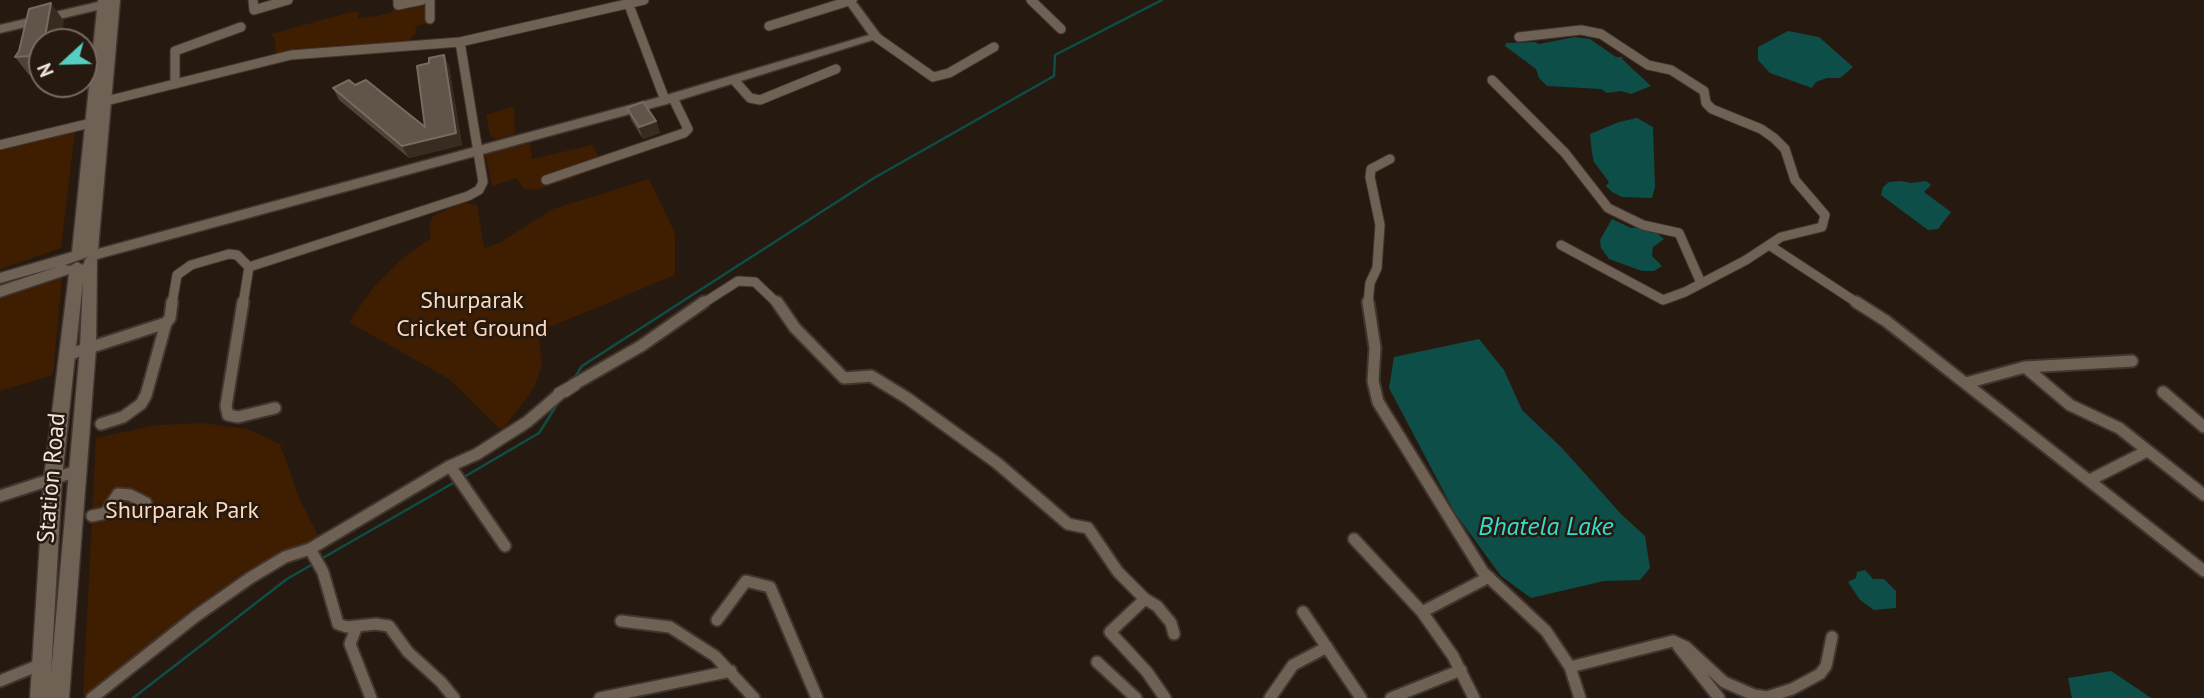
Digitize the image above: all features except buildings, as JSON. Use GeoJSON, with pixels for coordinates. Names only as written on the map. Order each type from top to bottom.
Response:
{"type":"FeatureCollection","features":[{"type":"Feature","properties":{"kind":"main road"},"geometry":{"type":"LineString","coordinates":[[0,23],[108,1]]}},
{"type":"Feature","properties":{"kind":"main road"},"geometry":{"type":"LineString","coordinates":[[0,29],[108,1]]}},
{"type":"Feature","properties":{"kind":"main road","name":"Station Road"},"geometry":{"type":"LineString","coordinates":[[40,698],[53,478],[67,355],[83,259],[108,1]]}},
{"type":"Feature","properties":{"kind":"main road"},"geometry":{"type":"LineString","coordinates":[[0,278],[83,259],[669,99],[876,37],[850,1]]}},
{"type":"Feature","properties":{"kind":"main road"},"geometry":{"type":"LineString","coordinates":[[0,292],[83,259]]}},
{"type":"Feature","properties":{"kind":"main road","name":"Station Road"},"geometry":{"type":"LineString","coordinates":[[60,698],[88,348],[83,259]]}},
{"type":"Feature","properties":{"kind":"main road"},"geometry":{"type":"LineString","coordinates":[[58,446],[80,439]]}},
{"type":"Feature","properties":{"kind":"main road"},"geometry":{"type":"LineString","coordinates":[[50,544],[72,537]]}},
{"type":"Feature","properties":{"kind":"street"},"geometry":{"type":"LineString","coordinates":[[253,0],[254,10],[288,0]]}},
{"type":"Feature","properties":{"kind":"street"},"geometry":{"type":"LineString","coordinates":[[398,0],[398,5],[422,0]]}},
{"type":"Feature","properties":{"kind":"street"},"geometry":{"type":"LineString","coordinates":[[430,0],[430,19]]}},
{"type":"Feature","properties":{"kind":"street"},"geometry":{"type":"LineString","coordinates":[[99,102],[291,55],[460,42],[644,0]]}},
{"type":"Feature","properties":{"kind":"street"},"geometry":{"type":"LineString","coordinates":[[1031,0],[1061,29]]}},
{"type":"Feature","properties":{"kind":"street"},"geometry":{"type":"LineString","coordinates":[[769,26],[850,1]]}},
{"type":"Feature","properties":{"kind":"street"},"geometry":{"type":"LineString","coordinates":[[546,180],[684,133],[688,129],[669,99],[628,2]]}},
{"type":"Feature","properties":{"kind":"street"},"geometry":{"type":"LineString","coordinates":[[175,84],[175,51],[241,27]]}},
{"type":"Feature","properties":{"kind":"street"},"geometry":{"type":"LineString","coordinates":[[1519,37],[1581,30],[1608,36],[1648,65],[1667,67],[1704,90],[1706,103],[1712,109],[1761,129],[1774,138],[1785,149],[1794,180],[1820,206],[1825,215],[1822,227],[1781,237],[1746,260],[1671,299],[1662,300],[1562,245]]}},
{"type":"Feature","properties":{"kind":"street"},"geometry":{"type":"LineString","coordinates":[[876,37],[933,77],[949,73],[994,47]]}},
{"type":"Feature","properties":{"kind":"street"},"geometry":{"type":"LineString","coordinates":[[249,267],[480,190],[483,182],[460,42]]}},
{"type":"Feature","properties":{"kind":"street"},"geometry":{"type":"LineString","coordinates":[[734,79],[750,98],[760,100],[836,69]]}},
{"type":"Feature","properties":{"kind":"street"},"geometry":{"type":"LineString","coordinates":[[1492,80],[1564,153],[1608,208],[1643,225],[1679,233],[1700,283]]}},
{"type":"Feature","properties":{"kind":"street"},"geometry":{"type":"LineString","coordinates":[[0,145],[97,121]]}},
{"type":"Feature","properties":{"kind":"street"},"geometry":{"type":"LineString","coordinates":[[1390,159],[1370,169],[1380,225],[1377,268],[1370,283],[1368,301],[1376,348],[1373,381],[1378,402],[1465,545],[1489,577],[1546,631],[1570,667],[1580,698]]}},
{"type":"Feature","properties":{"kind":"street"},"geometry":{"type":"LineString","coordinates":[[1769,245],[1886,321],[2204,571]]}},
{"type":"Feature","properties":{"kind":"street"},"geometry":{"type":"LineString","coordinates":[[101,424],[123,417],[141,404],[146,395],[166,323],[170,318],[174,281],[184,269],[229,254],[237,255],[249,267]]}},
{"type":"Feature","properties":{"kind":"street"},"geometry":{"type":"LineString","coordinates":[[249,267],[226,406],[228,415],[238,417],[275,408]]}},
{"type":"Feature","properties":{"kind":"street"},"geometry":{"type":"LineString","coordinates":[[92,698],[196,616],[250,578],[285,557],[311,550],[456,475],[567,389],[641,346],[738,281],[755,282],[777,302],[795,328],[844,378],[871,376],[907,398],[996,463],[1068,524],[1088,528],[1118,572],[1145,599],[1157,606],[1171,624],[1174,634]]}},
{"type":"Feature","properties":{"kind":"street"},"geometry":{"type":"LineString","coordinates":[[67,355],[166,323]]}},
{"type":"Feature","properties":{"kind":"street"},"geometry":{"type":"LineString","coordinates":[[1966,383],[2025,367],[2132,361]]}},
{"type":"Feature","properties":{"kind":"street"},"geometry":{"type":"LineString","coordinates":[[2025,367],[2070,405],[2112,423],[2204,495]]}},
{"type":"Feature","properties":{"kind":"street"},"geometry":{"type":"LineString","coordinates":[[2163,392],[2204,427]]}},
{"type":"Feature","properties":{"kind":"street"},"geometry":{"type":"LineString","coordinates":[[2090,480],[2147,451]]}},
{"type":"Feature","properties":{"kind":"street"},"geometry":{"type":"LineString","coordinates":[[0,496],[77,471]]}},
{"type":"Feature","properties":{"kind":"street"},"geometry":{"type":"LineString","coordinates":[[456,475],[505,546]]}},
{"type":"Feature","properties":{"kind":"street"},"geometry":{"type":"LineString","coordinates":[[92,516],[106,513],[118,494],[130,495],[146,503]]}},
{"type":"Feature","properties":{"kind":"street"},"geometry":{"type":"LineString","coordinates":[[1354,539],[1422,612],[1461,670],[1475,698]]}},
{"type":"Feature","properties":{"kind":"street"},"geometry":{"type":"LineString","coordinates":[[311,550],[323,572],[338,624],[389,626],[408,652],[442,682],[454,698]]}},
{"type":"Feature","properties":{"kind":"street"},"geometry":{"type":"LineString","coordinates":[[1422,612],[1489,577]]}},
{"type":"Feature","properties":{"kind":"street"},"geometry":{"type":"LineString","coordinates":[[717,620],[746,581],[770,587],[817,698]]}},
{"type":"Feature","properties":{"kind":"street"},"geometry":{"type":"LineString","coordinates":[[1145,599],[1110,632],[1147,672],[1165,698]]}},
{"type":"Feature","properties":{"kind":"street"},"geometry":{"type":"LineString","coordinates":[[1303,612],[1361,698]]}},
{"type":"Feature","properties":{"kind":"street"},"geometry":{"type":"LineString","coordinates":[[621,621],[670,626],[715,656],[754,698]]}},
{"type":"Feature","properties":{"kind":"street"},"geometry":{"type":"LineString","coordinates":[[357,626],[350,644],[371,698]]}},
{"type":"Feature","properties":{"kind":"street"},"geometry":{"type":"LineString","coordinates":[[1570,667],[1664,641],[1686,648],[1733,693],[1767,697],[1807,683],[1820,674],[1826,666],[1832,637]]}},
{"type":"Feature","properties":{"kind":"street"},"geometry":{"type":"LineString","coordinates":[[1677,643],[1719,698]]}},
{"type":"Feature","properties":{"kind":"street"},"geometry":{"type":"LineString","coordinates":[[1270,698],[1293,666],[1326,647]]}},
{"type":"Feature","properties":{"kind":"street"},"geometry":{"type":"LineString","coordinates":[[0,681],[63,656]]}},
{"type":"Feature","properties":{"kind":"street"},"geometry":{"type":"LineString","coordinates":[[1097,662],[1136,698]]}},
{"type":"Feature","properties":{"kind":"street"},"geometry":{"type":"LineString","coordinates":[[1391,698],[1461,670]]}},
{"type":"Feature","properties":{"kind":"street"},"geometry":{"type":"LineString","coordinates":[[600,698],[731,671]]}},
{"type":"Feature","properties":{"kind":"street"},"geometry":{"type":"LineString","coordinates":[[1143,698],[1156,686]]}},
{"type":"Feature","properties":{"kind":"green space"},"geometry":{"type":"Polygon","coordinates":[[[430,0],[430,23],[416,26],[415,34],[409,41],[276,56],[275,39],[271,34],[358,11],[358,18],[378,16],[392,12],[398,5],[430,0]]]}},
{"type":"Feature","properties":{"kind":"green space"},"geometry":{"type":"Polygon","coordinates":[[[514,106],[515,134],[496,139],[490,135],[486,115],[514,106]]]}},
{"type":"Feature","properties":{"kind":"green space"},"geometry":{"type":"Polygon","coordinates":[[[75,130],[61,248],[0,269],[0,148],[75,130]]]}},
{"type":"Feature","properties":{"kind":"green space"},"geometry":{"type":"Polygon","coordinates":[[[530,143],[532,159],[592,145],[603,164],[572,179],[536,190],[524,189],[517,178],[492,186],[485,154],[530,143]]]}},
{"type":"Feature","properties":{"kind":"green space","name":"Shurparak Cricket Ground"},"geometry":{"type":"Polygon","coordinates":[[[649,179],[675,233],[675,275],[538,332],[542,364],[535,386],[502,431],[449,379],[349,322],[373,288],[404,257],[431,238],[429,228],[433,216],[461,203],[477,205],[484,248],[499,243],[553,209],[649,179]]]}},
{"type":"Feature","properties":{"kind":"green space"},"geometry":{"type":"Polygon","coordinates":[[[62,278],[53,375],[0,391],[0,298],[62,278]]]}},
{"type":"Feature","properties":{"kind":"green space","name":"Shurparak Park"},"geometry":{"type":"Polygon","coordinates":[[[202,423],[247,429],[280,444],[299,498],[319,538],[286,550],[233,581],[190,611],[83,698],[96,438],[157,425],[202,423]]]}},
{"type":"Feature","properties":{"kind":"water"},"geometry":{"type":"Polygon","coordinates":[[[1788,31],[1819,37],[1853,67],[1840,78],[1827,78],[1816,82],[1812,88],[1770,73],[1758,60],[1758,47],[1788,31]]]}},
{"type":"Feature","properties":{"kind":"water"},"geometry":{"type":"Polygon","coordinates":[[[1575,37],[1590,39],[1616,57],[1623,57],[1622,59],[1651,86],[1631,94],[1621,91],[1607,93],[1601,89],[1547,86],[1539,78],[1536,69],[1505,46],[1506,43],[1539,44],[1575,37]]]}},
{"type":"Feature","properties":{"kind":"water"},"geometry":{"type":"Polygon","coordinates":[[[1637,118],[1653,127],[1655,187],[1652,198],[1622,197],[1612,192],[1606,186],[1609,182],[1594,162],[1592,153],[1590,134],[1637,118]]]}},
{"type":"Feature","properties":{"kind":"water"},"geometry":{"type":"Polygon","coordinates":[[[1926,181],[1931,185],[1924,192],[1951,212],[1938,229],[1928,230],[1881,195],[1883,187],[1889,182],[1926,181]]]}},
{"type":"Feature","properties":{"kind":"water"},"geometry":{"type":"Polygon","coordinates":[[[1612,219],[1631,228],[1650,227],[1664,239],[1653,247],[1652,256],[1662,266],[1654,271],[1642,271],[1609,259],[1601,248],[1600,240],[1612,219]]]}},
{"type":"Feature","properties":{"kind":"water","name":"Bhatela Lake"},"geometry":{"type":"Polygon","coordinates":[[[1479,339],[1504,370],[1522,410],[1645,536],[1650,568],[1640,580],[1604,581],[1531,598],[1501,576],[1455,513],[1389,388],[1394,357],[1479,339]]]}},
{"type":"Feature","properties":{"kind":"water"},"geometry":{"type":"Polygon","coordinates":[[[1865,570],[1873,579],[1884,579],[1896,591],[1896,608],[1874,610],[1860,600],[1848,582],[1856,578],[1857,572],[1865,570]]]}},
{"type":"Feature","properties":{"kind":"water"},"geometry":{"type":"Polygon","coordinates":[[[2111,671],[2151,698],[2072,698],[2068,678],[2111,671]]]}},
{"type":"Feature","properties":{"kind":"waterway"},"geometry":{"type":"LineString","coordinates":[[573,380],[582,366],[874,178],[1054,76],[1055,55],[1162,0]]}},
{"type":"Feature","properties":{"kind":"waterway"},"geometry":{"type":"LineString","coordinates":[[464,477],[539,433],[560,400]]}},
{"type":"Feature","properties":{"kind":"waterway"},"geometry":{"type":"LineString","coordinates":[[321,559],[455,482]]}},
{"type":"Feature","properties":{"kind":"waterway"},"geometry":{"type":"LineString","coordinates":[[133,698],[287,579],[313,564]]}}]}
